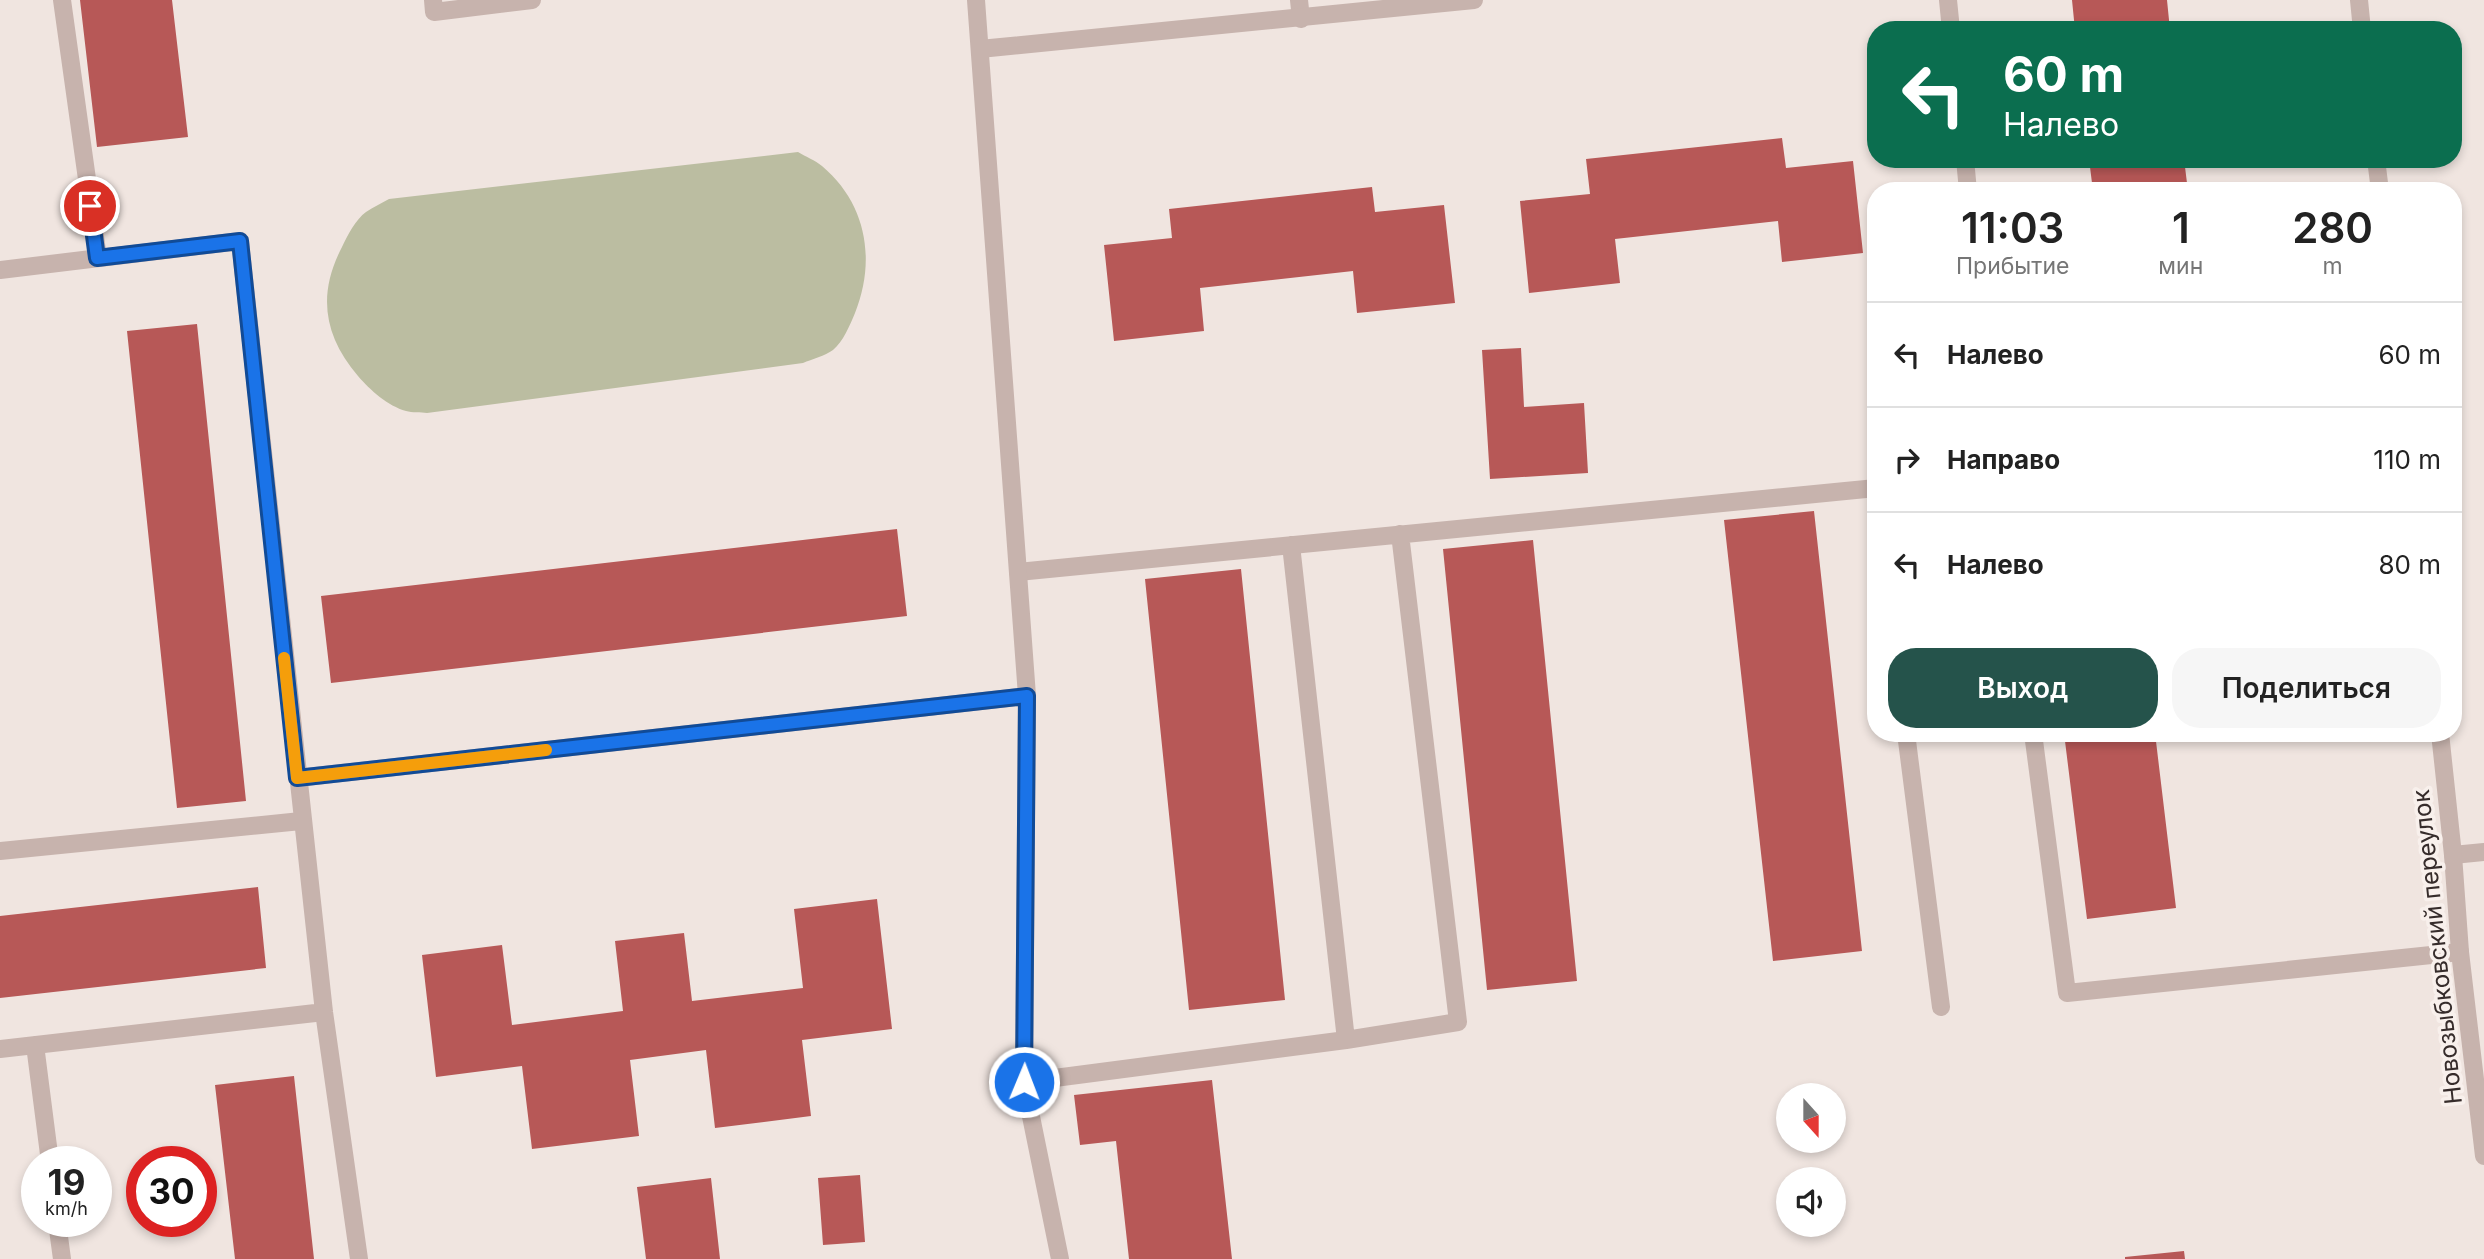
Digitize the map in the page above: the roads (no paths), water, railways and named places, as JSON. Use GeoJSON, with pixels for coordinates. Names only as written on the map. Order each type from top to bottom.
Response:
{"type":"FeatureCollection","features":[{"type":"Feature","properties":{"kind":"street"},"geometry":{"type":"LineString","coordinates":[[62,0],[97,258]]}},
{"type":"Feature","properties":{"kind":"street"},"geometry":{"type":"LineString","coordinates":[[433,0],[434,12],[532,0]]}},
{"type":"Feature","properties":{"kind":"street"},"geometry":{"type":"LineString","coordinates":[[976,0],[1027,696],[1024,1082],[1060,1259]]}},
{"type":"Feature","properties":{"kind":"street"},"geometry":{"type":"LineString","coordinates":[[1299,0],[1301,19]]}},
{"type":"Feature","properties":{"kind":"street"},"geometry":{"type":"LineString","coordinates":[[980,49],[1301,19],[1400,3],[1474,0]]}},
{"type":"Feature","properties":{"kind":"street"},"geometry":{"type":"LineString","coordinates":[[1948,0],[1950,21]]}},
{"type":"Feature","properties":{"kind":"street"},"geometry":{"type":"LineString","coordinates":[[2358,0],[2361,21]]}},
{"type":"Feature","properties":{"kind":"street"},"geometry":{"type":"LineString","coordinates":[[0,270],[240,241],[324,1012],[359,1259]]}},
{"type":"Feature","properties":{"kind":"street"},"geometry":{"type":"LineString","coordinates":[[1018,572],[1399,534],[1867,495]]}},
{"type":"Feature","properties":{"kind":"street"},"geometry":{"type":"LineString","coordinates":[[1024,1082],[1346,1040],[1458,1022],[1399,534]]}},
{"type":"Feature","properties":{"kind":"street"},"geometry":{"type":"LineString","coordinates":[[1291,545],[1346,1040]]}},
{"type":"Feature","properties":{"kind":"street"},"geometry":{"type":"LineString","coordinates":[[297,778],[1027,696]]}},
{"type":"Feature","properties":{"kind":"street"},"geometry":{"type":"LineString","coordinates":[[1907,742],[1941,1007]]}},
{"type":"Feature","properties":{"kind":"street"},"geometry":{"type":"LineString","coordinates":[[2034,742],[2067,993],[2460,952]]}},
{"type":"Feature","properties":{"kind":"street","name":"Новозыбковский переулок"},"geometry":{"type":"LineString","coordinates":[[2441,742],[2460,952],[2484,1156]]}},
{"type":"Feature","properties":{"kind":"street"},"geometry":{"type":"LineString","coordinates":[[0,851],[302,821]]}},
{"type":"Feature","properties":{"kind":"street"},"geometry":{"type":"LineString","coordinates":[[2453,855],[2484,852]]}},
{"type":"Feature","properties":{"kind":"street"},"geometry":{"type":"LineString","coordinates":[[0,1049],[324,1012]]}},
{"type":"Feature","properties":{"kind":"street"},"geometry":{"type":"LineString","coordinates":[[35,1045],[48,1146]]}},
{"type":"Feature","properties":{"kind":"street"},"geometry":{"type":"LineString","coordinates":[[59,1237],[62,1259]]}}]}
